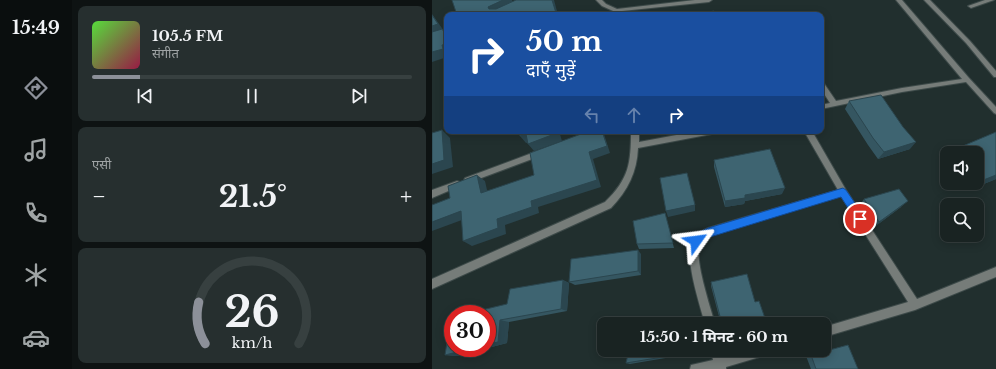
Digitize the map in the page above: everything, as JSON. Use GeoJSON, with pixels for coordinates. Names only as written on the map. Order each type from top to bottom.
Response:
{"type":"FeatureCollection","features":[{"type":"Feature","properties":{"kind":"street"},"geometry":{"type":"LineString","coordinates":[[599,0],[604,5],[620,12]]}},
{"type":"Feature","properties":{"kind":"street"},"geometry":{"type":"LineString","coordinates":[[656,5],[665,0]]}},
{"type":"Feature","properties":{"kind":"street"},"geometry":{"type":"LineString","coordinates":[[618,10],[709,0]]}},
{"type":"Feature","properties":{"kind":"street"},"geometry":{"type":"LineString","coordinates":[[898,0],[967,80],[996,111]]}},
{"type":"Feature","properties":{"kind":"street"},"geometry":{"type":"LineString","coordinates":[[927,0],[968,42],[996,75]]}},
{"type":"Feature","properties":{"kind":"street"},"geometry":{"type":"LineString","coordinates":[[971,6],[991,0]]}},
{"type":"Feature","properties":{"kind":"street"},"geometry":{"type":"LineString","coordinates":[[824,106],[902,90],[967,80]]}},
{"type":"Feature","properties":{"kind":"street"},"geometry":{"type":"LineString","coordinates":[[824,89],[834,104]]}},
{"type":"Feature","properties":{"kind":"street"},"geometry":{"type":"LineString","coordinates":[[432,284],[608,205],[627,184],[632,170],[635,134]]}},
{"type":"Feature","properties":{"kind":"street"},"geometry":{"type":"LineString","coordinates":[[635,146],[697,134]]}},
{"type":"Feature","properties":{"kind":"street"},"geometry":{"type":"LineString","coordinates":[[810,134],[843,192],[915,305]]}},
{"type":"Feature","properties":{"kind":"street"},"geometry":{"type":"LineString","coordinates":[[432,194],[549,150]]}},
{"type":"Feature","properties":{"kind":"street"},"geometry":{"type":"LineString","coordinates":[[708,317],[693,255],[696,241],[700,236],[708,232],[843,192]]}},
{"type":"Feature","properties":{"kind":"street"},"geometry":{"type":"LineString","coordinates":[[831,330],[915,305],[996,272]]}},
{"type":"Feature","properties":{"kind":"street"},"geometry":{"type":"LineString","coordinates":[[718,357],[720,367]]}},
{"type":"Feature","properties":{"kind":"street"},"geometry":{"type":"LineString","coordinates":[[694,369],[720,367],[747,357]]}},
{"type":"Feature","properties":{"kind":"building"},"geometry":{"type":"Polygon","coordinates":[[[452,0],[503,0],[488,7],[489,9],[496,9],[516,0],[552,0],[556,12],[456,12],[452,0]]]}},
{"type":"Feature","properties":{"kind":"building"},"geometry":{"type":"Polygon","coordinates":[[[432,15],[438,24],[432,26],[432,15]]]}},
{"type":"Feature","properties":{"kind":"building"},"geometry":{"type":"Polygon","coordinates":[[[442,29],[444,32],[444,45],[442,45],[443,49],[432,52],[432,32],[442,29]]]}},
{"type":"Feature","properties":{"kind":"building"},"geometry":{"type":"Polygon","coordinates":[[[881,95],[903,127],[916,142],[884,152],[849,101],[881,95]]]}},
{"type":"Feature","properties":{"kind":"building"},"geometry":{"type":"Polygon","coordinates":[[[442,130],[444,160],[432,164],[432,133],[442,130]]]}},
{"type":"Feature","properties":{"kind":"building"},"geometry":{"type":"Polygon","coordinates":[[[996,132],[996,175],[984,180],[984,146],[963,146],[996,132]]]}},
{"type":"Feature","properties":{"kind":"building"},"geometry":{"type":"Polygon","coordinates":[[[526,134],[554,134],[528,144],[526,134]]]}},
{"type":"Feature","properties":{"kind":"building"},"geometry":{"type":"Polygon","coordinates":[[[581,134],[603,134],[607,146],[589,152],[597,180],[531,201],[532,207],[497,219],[498,228],[463,241],[461,211],[432,222],[432,205],[450,198],[448,186],[477,175],[481,193],[534,175],[530,153],[581,134]]]}},
{"type":"Feature","properties":{"kind":"building"},"geometry":{"type":"Polygon","coordinates":[[[770,149],[785,188],[745,195],[745,198],[725,201],[714,160],[770,149]]]}},
{"type":"Feature","properties":{"kind":"building"},"geometry":{"type":"Polygon","coordinates":[[[687,173],[695,205],[666,211],[660,178],[687,173]]]}},
{"type":"Feature","properties":{"kind":"building"},"geometry":{"type":"Polygon","coordinates":[[[899,189],[908,201],[879,222],[864,199],[899,189]]]}},
{"type":"Feature","properties":{"kind":"building"},"geometry":{"type":"Polygon","coordinates":[[[665,213],[673,243],[637,244],[633,221],[665,213]]]}},
{"type":"Feature","properties":{"kind":"building"},"geometry":{"type":"Polygon","coordinates":[[[638,250],[638,271],[569,282],[571,259],[638,250]]]}},
{"type":"Feature","properties":{"kind":"building"},"geometry":{"type":"Polygon","coordinates":[[[747,274],[755,302],[759,301],[765,317],[720,317],[711,282],[747,274]]]}},
{"type":"Feature","properties":{"kind":"building"},"geometry":{"type":"Polygon","coordinates":[[[563,280],[561,309],[500,320],[498,342],[496,342],[496,307],[507,304],[510,289],[563,280]]]}},
{"type":"Feature","properties":{"kind":"building"},"geometry":{"type":"Polygon","coordinates":[[[848,345],[858,369],[816,369],[812,357],[831,357],[831,350],[848,345]]]}},
{"type":"Feature","properties":{"kind":"building"},"geometry":{"type":"Polygon","coordinates":[[[627,357],[663,357],[626,363],[627,357]]]}},
{"type":"Feature","properties":{"kind":"route"},"geometry":{"type":"LineString","coordinates":[[696,241],[700,236],[708,232],[843,192],[860,219]]}}]}
